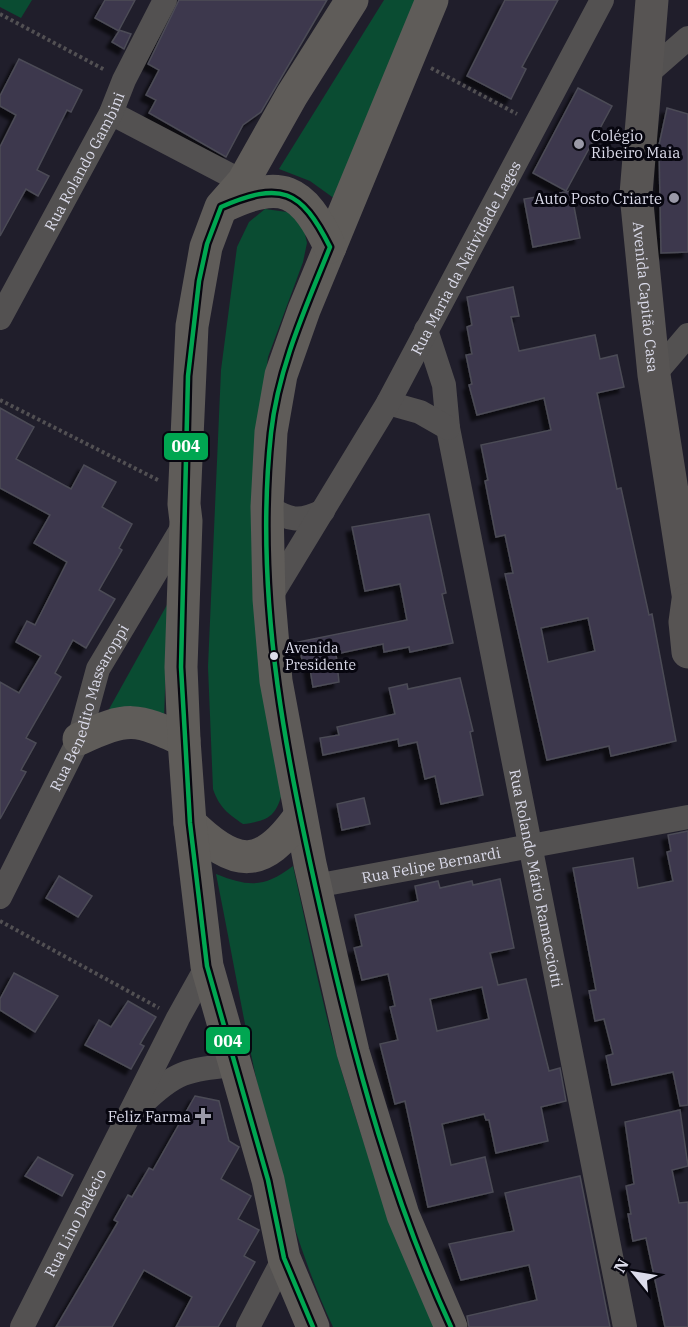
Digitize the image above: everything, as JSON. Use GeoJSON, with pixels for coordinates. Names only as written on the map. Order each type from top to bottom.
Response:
{"type":"FeatureCollection","features":[{"type":"Feature","properties":{"kind":"main road"},"geometry":{"type":"LineString","coordinates":[[313,1327],[285,1258],[268,1180],[207,966],[190,823],[184,740],[181,667],[185,513],[192,326],[206,247],[221,207],[243,182],[292,95],[352,0]]}},
{"type":"Feature","properties":{"kind":"main road"},"geometry":{"type":"LineString","coordinates":[[432,0],[330,247],[281,375],[271,432],[267,507],[269,599],[276,681],[315,886],[353,1052],[397,1194],[451,1327]]}},
{"type":"Feature","properties":{"kind":"main road","name":"Avenida Capitão Casa"},"geometry":{"type":"LineString","coordinates":[[652,0],[636,194],[654,375],[688,594]]}},
{"type":"Feature","properties":{"kind":"main road"},"geometry":{"type":"LineString","coordinates":[[221,207],[251,193],[279,190],[303,202],[320,225],[330,247]]}},
{"type":"Feature","properties":{"kind":"main road"},"geometry":{"type":"LineString","coordinates":[[688,600],[685,622],[688,652]]}},
{"type":"Feature","properties":{"kind":"main road"},"geometry":{"type":"LineString","coordinates":[[79,739],[112,724],[129,721],[148,724],[184,740]]}},
{"type":"Feature","properties":{"kind":"main road"},"geometry":{"type":"LineString","coordinates":[[190,823],[204,837],[228,852],[249,857],[276,846],[300,816]]}},
{"type":"Feature","properties":{"kind":"street","name":"Rua Rolando Gambini"},"geometry":{"type":"LineString","coordinates":[[0,318],[111,113],[124,80],[165,0]]}},
{"type":"Feature","properties":{"kind":"street","name":"Rua Maria da Natividade Lages"},"geometry":{"type":"LineString","coordinates":[[269,599],[388,403],[602,0]]}},
{"type":"Feature","properties":{"kind":"street"},"geometry":{"type":"LineString","coordinates":[[647,74],[688,38]]}},
{"type":"Feature","properties":{"kind":"street"},"geometry":{"type":"LineString","coordinates":[[111,113],[243,182]]}},
{"type":"Feature","properties":{"kind":"street","name":"Rua Rolando Mário Ramacciotti"},"geometry":{"type":"LineString","coordinates":[[426,330],[448,405],[448,428],[625,1327]]}},
{"type":"Feature","properties":{"kind":"street"},"geometry":{"type":"LineString","coordinates":[[654,375],[688,335]]}},
{"type":"Feature","properties":{"kind":"street"},"geometry":{"type":"LineString","coordinates":[[388,403],[420,412],[448,428]]}},
{"type":"Feature","properties":{"kind":"street"},"geometry":{"type":"LineString","coordinates":[[267,507],[288,519],[311,516],[323,511]]}},
{"type":"Feature","properties":{"kind":"street","name":"Rua Benedito Massaroppi"},"geometry":{"type":"LineString","coordinates":[[0,897],[79,739],[98,669],[185,513]]}},
{"type":"Feature","properties":{"kind":"street","name":"Rua Felipe Bernardi"},"geometry":{"type":"LineString","coordinates":[[315,886],[688,817]]}},
{"type":"Feature","properties":{"kind":"street","name":"Rua Lino Dalécio"},"geometry":{"type":"LineString","coordinates":[[22,1327],[178,1018],[207,966]]}},
{"type":"Feature","properties":{"kind":"street","name":"Rua Lino Dalécio"},"geometry":{"type":"LineString","coordinates":[[129,1117],[173,1077],[189,1070],[234,1065]]}},
{"type":"Feature","properties":{"kind":"street"},"geometry":{"type":"LineString","coordinates":[[248,1327],[285,1258]]}},
{"type":"Feature","properties":{"kind":"path"},"geometry":{"type":"LineString","coordinates":[[0,14],[124,80]]}},
{"type":"Feature","properties":{"kind":"path"},"geometry":{"type":"LineString","coordinates":[[410,56],[536,124]]}},
{"type":"Feature","properties":{"kind":"path"},"geometry":{"type":"LineString","coordinates":[[0,400],[169,485],[185,513]]}},
{"type":"Feature","properties":{"kind":"path"},"geometry":{"type":"LineString","coordinates":[[0,921],[178,1018]]}},
{"type":"Feature","properties":{"kind":"green space"},"geometry":{"type":"Polygon","coordinates":[[[0,0],[32,0],[21,18],[0,7],[0,0]]]}},
{"type":"Feature","properties":{"kind":"green space"},"geometry":{"type":"Polygon","coordinates":[[[384,0],[421,0],[335,199],[310,181],[279,169],[384,0]]]}},
{"type":"Feature","properties":{"kind":"green space"},"geometry":{"type":"Polygon","coordinates":[[[265,209],[287,212],[303,225],[307,243],[303,262],[268,357],[254,476],[283,789],[278,805],[271,815],[260,821],[243,824],[225,810],[213,789],[208,667],[221,370],[237,247],[249,222],[265,209]]]}},
{"type":"Feature","properties":{"kind":"green space"},"geometry":{"type":"Polygon","coordinates":[[[168,603],[164,719],[108,711],[168,603]]]}},
{"type":"Feature","properties":{"kind":"green space"},"geometry":{"type":"Polygon","coordinates":[[[293,866],[324,1006],[346,1087],[393,1226],[435,1327],[333,1327],[292,1219],[249,1046],[216,874],[238,881],[256,883],[265,882],[293,866]]]}},
{"type":"Feature","properties":{"kind":"building"},"geometry":{"type":"Polygon","coordinates":[[[105,0],[135,0],[119,30],[131,34],[124,49],[112,42],[119,31],[95,18],[105,0]]]}},
{"type":"Feature","properties":{"kind":"building"},"geometry":{"type":"Polygon","coordinates":[[[179,0],[327,0],[261,112],[243,125],[226,157],[149,113],[156,100],[146,95],[159,70],[148,64],[179,0]]]}},
{"type":"Feature","properties":{"kind":"building"},"geometry":{"type":"Polygon","coordinates":[[[505,0],[558,0],[522,67],[526,69],[511,99],[467,76],[505,0]]]}},
{"type":"Feature","properties":{"kind":"building"},"geometry":{"type":"Polygon","coordinates":[[[19,59],[82,90],[71,112],[67,110],[37,170],[49,176],[38,196],[26,189],[0,236],[0,147],[16,115],[0,106],[0,96],[19,59]]]}},
{"type":"Feature","properties":{"kind":"building"},"geometry":{"type":"Polygon","coordinates":[[[578,88],[612,106],[566,191],[533,173],[578,88]]]}},
{"type":"Feature","properties":{"kind":"building","name":"Auto Posto Criarte"},"geometry":{"type":"Polygon","coordinates":[[[667,108],[688,114],[688,252],[661,253],[659,145],[667,108]]]}},
{"type":"Feature","properties":{"kind":"building"},"geometry":{"type":"Polygon","coordinates":[[[571,191],[580,238],[533,247],[524,199],[571,191]]]}},
{"type":"Feature","properties":{"kind":"building"},"geometry":{"type":"Polygon","coordinates":[[[513,287],[519,316],[511,317],[519,351],[595,335],[600,359],[617,355],[624,387],[597,393],[617,489],[621,488],[649,615],[652,614],[676,741],[611,756],[609,746],[547,760],[505,574],[513,573],[505,535],[496,537],[485,481],[488,480],[481,445],[551,430],[544,398],[477,415],[469,385],[472,384],[466,355],[472,354],[467,327],[472,325],[467,297],[513,287]],[[588,618],[541,628],[548,662],[595,651],[588,618]]]}},
{"type":"Feature","properties":{"kind":"building"},"geometry":{"type":"Polygon","coordinates":[[[0,408],[34,427],[16,459],[71,489],[84,465],[116,482],[102,507],[132,524],[119,548],[122,550],[99,590],[115,599],[86,648],[73,640],[55,673],[61,677],[26,738],[36,743],[21,770],[26,772],[0,819],[0,682],[19,693],[41,656],[16,642],[27,621],[35,625],[67,562],[34,543],[50,515],[0,488],[0,408]]]}},
{"type":"Feature","properties":{"kind":"building"},"geometry":{"type":"Polygon","coordinates":[[[429,514],[446,593],[442,594],[453,643],[410,652],[409,647],[384,652],[383,644],[336,654],[339,682],[313,687],[309,663],[303,664],[298,642],[407,620],[400,584],[365,591],[352,527],[429,514]]]}},
{"type":"Feature","properties":{"kind":"building"},"geometry":{"type":"Polygon","coordinates":[[[460,678],[473,731],[470,732],[483,795],[441,804],[435,776],[425,779],[417,742],[399,746],[398,739],[323,755],[320,738],[339,735],[337,727],[395,714],[389,688],[407,684],[408,689],[460,678]]]}},
{"type":"Feature","properties":{"kind":"building"},"geometry":{"type":"Polygon","coordinates":[[[364,798],[370,824],[342,830],[337,804],[364,798]]]}},
{"type":"Feature","properties":{"kind":"building"},"geometry":{"type":"Polygon","coordinates":[[[688,831],[688,1105],[680,1106],[673,1072],[612,1085],[606,1056],[613,1054],[604,1019],[595,1021],[589,991],[596,990],[573,868],[633,858],[638,888],[673,881],[667,852],[671,851],[668,835],[688,831]]]}},
{"type":"Feature","properties":{"kind":"building"},"geometry":{"type":"Polygon","coordinates":[[[59,876],[92,896],[78,917],[46,898],[59,876]]]}},
{"type":"Feature","properties":{"kind":"building"},"geometry":{"type":"Polygon","coordinates":[[[500,879],[514,948],[490,953],[498,985],[526,979],[549,1071],[560,1068],[566,1101],[541,1107],[548,1141],[496,1153],[489,1120],[486,1120],[484,1114],[442,1124],[451,1165],[485,1157],[493,1192],[428,1207],[405,1101],[395,1104],[380,1044],[398,1040],[390,1007],[395,1006],[388,974],[362,980],[354,948],[362,946],[355,915],[418,901],[415,886],[438,881],[440,888],[472,881],[473,885],[500,879]],[[482,987],[430,999],[437,1031],[489,1019],[482,987]]]}},
{"type":"Feature","properties":{"kind":"building"},"geometry":{"type":"Polygon","coordinates":[[[14,973],[58,996],[35,1032],[0,1010],[0,999],[14,973]]]}},
{"type":"Feature","properties":{"kind":"building"},"geometry":{"type":"Polygon","coordinates":[[[128,1001],[156,1017],[140,1044],[144,1046],[131,1069],[85,1045],[99,1020],[111,1027],[128,1001]]]}},
{"type":"Feature","properties":{"kind":"building"},"geometry":{"type":"Polygon","coordinates":[[[195,1096],[219,1101],[229,1141],[239,1147],[221,1179],[251,1196],[238,1219],[259,1230],[244,1256],[255,1262],[218,1327],[176,1327],[192,1297],[144,1270],[112,1327],[56,1327],[118,1222],[114,1220],[128,1195],[132,1197],[149,1168],[153,1170],[195,1096]]]}},
{"type":"Feature","properties":{"kind":"building"},"geometry":{"type":"Polygon","coordinates":[[[680,1110],[688,1166],[672,1170],[679,1203],[688,1202],[688,1327],[665,1327],[646,1238],[633,1241],[626,1186],[634,1184],[625,1122],[680,1110]]]}},
{"type":"Feature","properties":{"kind":"building"},"geometry":{"type":"Polygon","coordinates":[[[38,1157],[73,1175],[62,1196],[25,1176],[38,1157]]]}},
{"type":"Feature","properties":{"kind":"building"},"geometry":{"type":"Polygon","coordinates":[[[580,1176],[610,1327],[469,1327],[467,1316],[537,1300],[529,1265],[461,1280],[449,1244],[514,1231],[505,1193],[580,1176]]]}},
{"type":"Feature","properties":{"kind":"transit line","name":"004"},"geometry":{"type":"LineString","coordinates":[[313,1327],[284,1258],[268,1180],[207,966],[190,823],[181,667],[188,376],[199,281],[207,244],[221,207],[259,194],[274,193],[299,202],[309,213],[330,247],[286,361],[271,433],[267,496],[267,559],[270,622],[277,685],[299,810],[350,1034],[394,1183],[411,1231],[451,1327]]}},
{"type":"Feature","properties":{"kind":"place","name":"Colégio Ribeiro Maia"},"geometry":{"type":"Point","coordinates":[579,144]}},
{"type":"Feature","properties":{"kind":"place","name":"Auto Posto Criarte"},"geometry":{"type":"Point","coordinates":[674,198]}},
{"type":"Feature","properties":{"kind":"place","name":"Avenida Presidente"},"geometry":{"type":"Point","coordinates":[274,656]}},
{"type":"Feature","properties":{"kind":"place","name":"Feliz Farma"},"geometry":{"type":"Point","coordinates":[203,1116]}}]}
